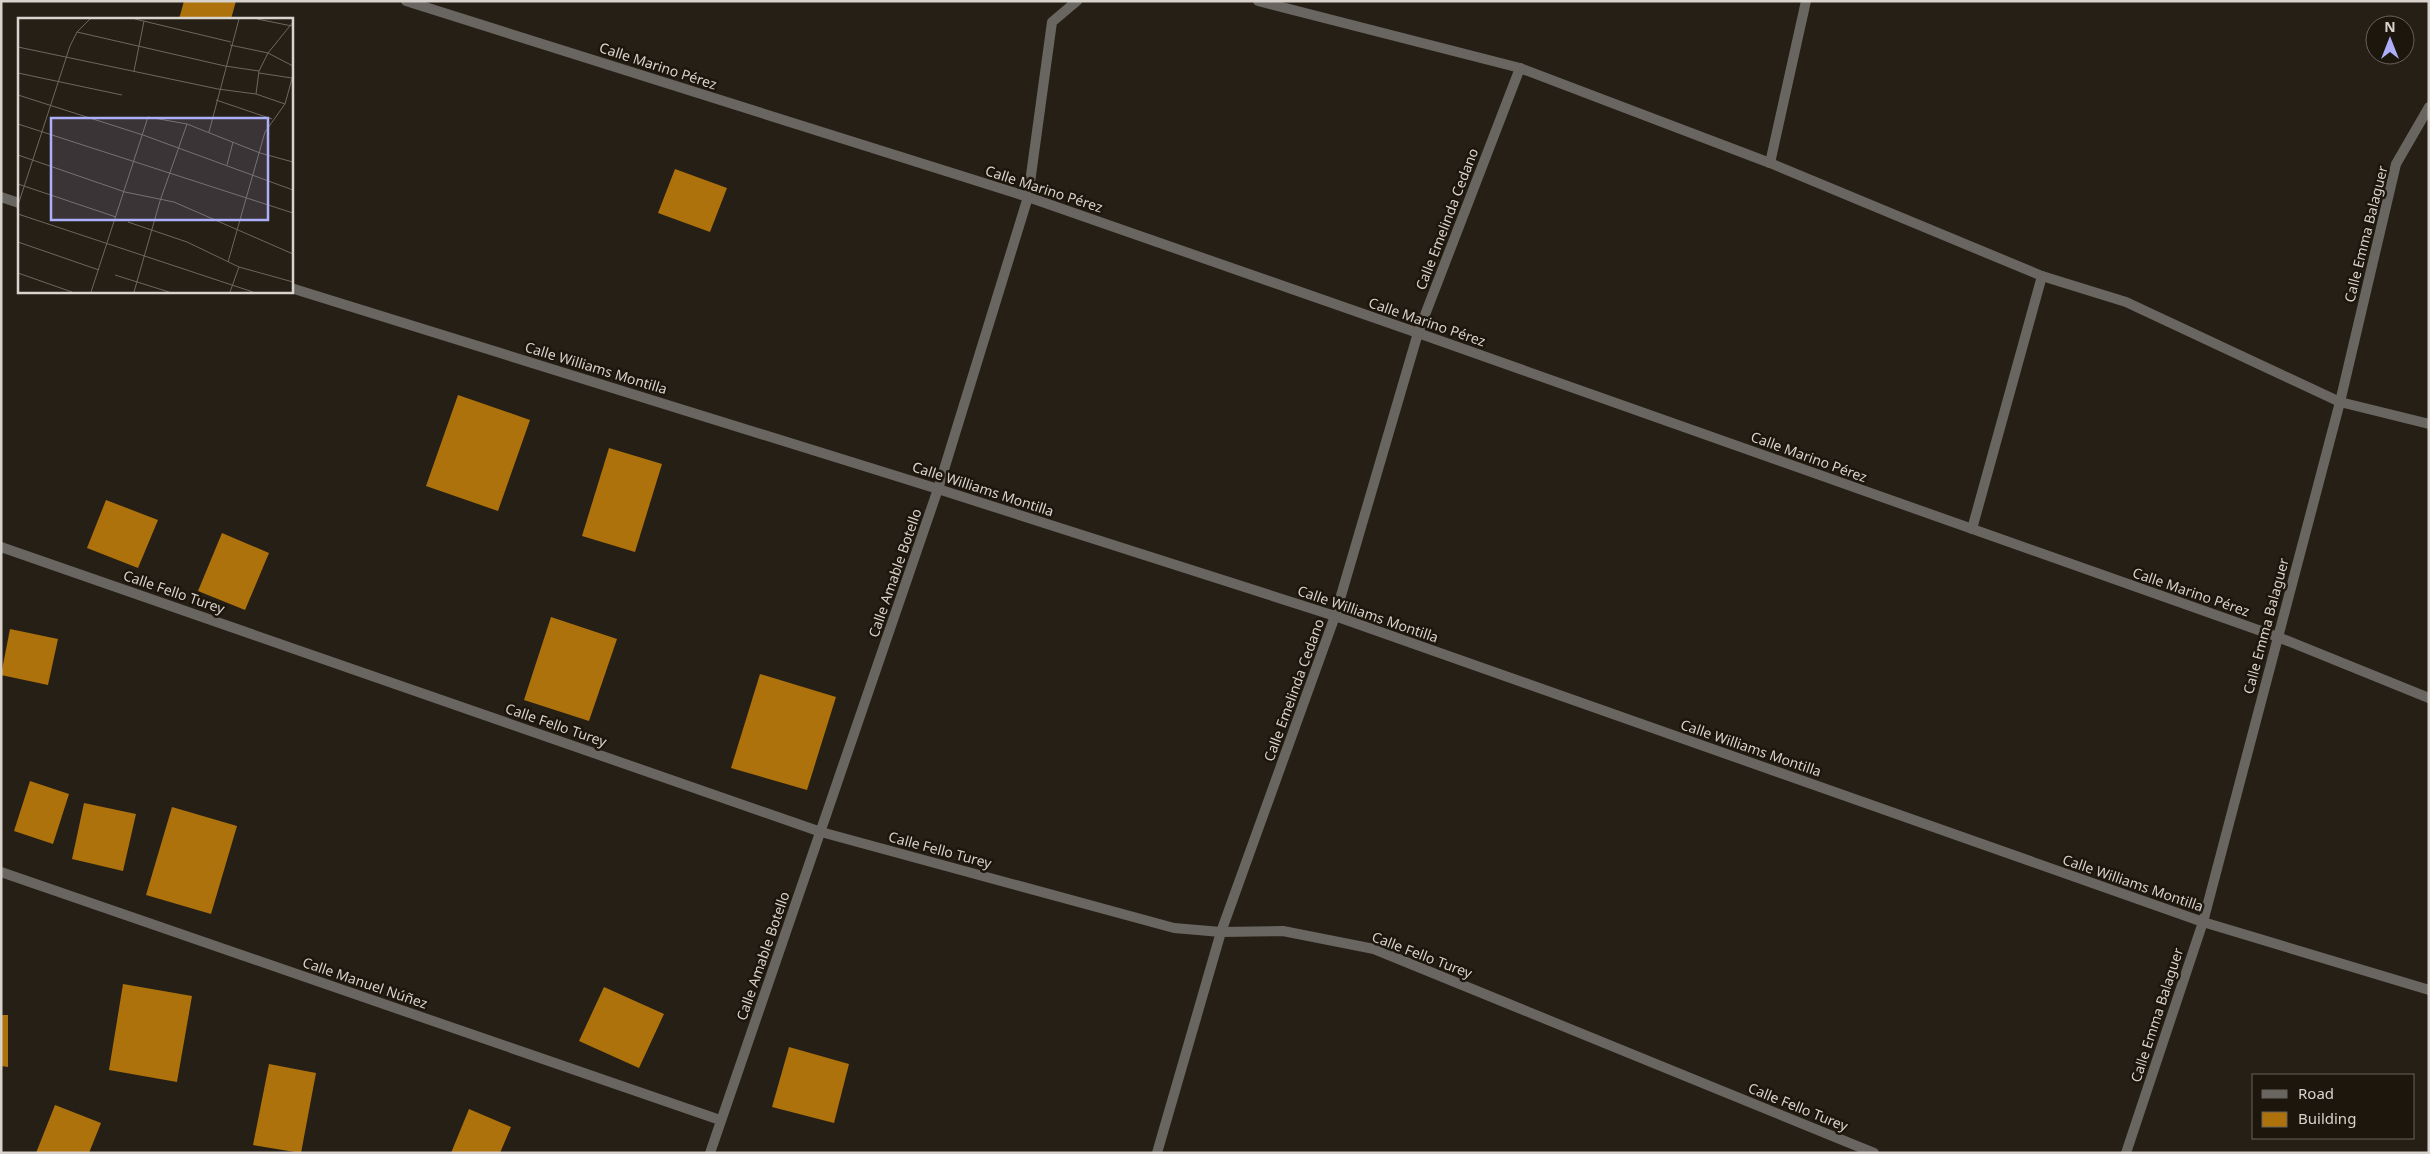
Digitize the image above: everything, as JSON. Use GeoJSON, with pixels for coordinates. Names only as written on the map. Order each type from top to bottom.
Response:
{"type":"FeatureCollection","features":[{"type":"Feature","properties":{"kind":"street","name":"Calle Marino Pérez"},"geometry":{"type":"LineString","coordinates":[[406,1],[1028,198],[1418,333],[2278,637],[2429,698]]}},
{"type":"Feature","properties":{"kind":"street","name":"Calle Amable Botello"},"geometry":{"type":"LineString","coordinates":[[710,1153],[938,489],[1028,198],[1052,22],[1077,1]]}},
{"type":"Feature","properties":{"kind":"street"},"geometry":{"type":"LineString","coordinates":[[1258,1],[1520,68],[1770,163],[2042,276],[2126,302],[2340,402],[2429,424]]}},
{"type":"Feature","properties":{"kind":"street"},"geometry":{"type":"LineString","coordinates":[[1770,163],[1806,1]]}},
{"type":"Feature","properties":{"kind":"street","name":"Calle Emelinda Cedano"},"geometry":{"type":"LineString","coordinates":[[1157,1153],[1221,932],[1335,616],[1418,333],[1520,68]]}},
{"type":"Feature","properties":{"kind":"street","name":"Calle Emma Balaguer"},"geometry":{"type":"LineString","coordinates":[[2126,1153],[2203,922],[2340,402],[2396,164],[2429,107]]}},
{"type":"Feature","properties":{"kind":"street"},"geometry":{"type":"LineString","coordinates":[[1,198],[18,203]]}},
{"type":"Feature","properties":{"kind":"street"},"geometry":{"type":"LineString","coordinates":[[1972,529],[2042,276]]}},
{"type":"Feature","properties":{"kind":"street","name":"Calle Williams Montilla"},"geometry":{"type":"LineString","coordinates":[[292,288],[938,489],[1335,616],[2203,922],[2429,990]]}},
{"type":"Feature","properties":{"kind":"street","name":"Calle Fello Turey"},"geometry":{"type":"LineString","coordinates":[[1,547],[821,832],[1174,928],[1221,932],[1283,931],[1374,949],[1874,1153]]}},
{"type":"Feature","properties":{"kind":"street","name":"Calle Manuel Núñez"},"geometry":{"type":"LineString","coordinates":[[1,872],[720,1120]]}},
{"type":"Feature","properties":{"kind":"building"},"geometry":{"type":"Polygon","coordinates":[[[184,1],[236,1],[231,18],[179,18],[184,1]]]}},
{"type":"Feature","properties":{"kind":"building"},"geometry":{"type":"Polygon","coordinates":[[[675,169],[727,188],[710,232],[658,213],[675,169]]]}},
{"type":"Feature","properties":{"kind":"building"},"geometry":{"type":"Polygon","coordinates":[[[458,395],[530,420],[498,511],[426,486],[458,395]]]}},
{"type":"Feature","properties":{"kind":"building"},"geometry":{"type":"Polygon","coordinates":[[[609,448],[662,464],[635,552],[582,536],[609,448]]]}},
{"type":"Feature","properties":{"kind":"building"},"geometry":{"type":"Polygon","coordinates":[[[106,500],[158,520],[138,568],[87,548],[106,500]]]}},
{"type":"Feature","properties":{"kind":"building"},"geometry":{"type":"Polygon","coordinates":[[[222,533],[269,553],[245,610],[198,591],[222,533]]]}},
{"type":"Feature","properties":{"kind":"building"},"geometry":{"type":"Polygon","coordinates":[[[551,617],[617,639],[589,721],[524,700],[551,617]]]}},
{"type":"Feature","properties":{"kind":"building"},"geometry":{"type":"Polygon","coordinates":[[[10,629],[58,639],[48,685],[1,675],[10,629]]]}},
{"type":"Feature","properties":{"kind":"building"},"geometry":{"type":"Polygon","coordinates":[[[760,674],[836,697],[807,790],[731,768],[760,674]]]}},
{"type":"Feature","properties":{"kind":"building"},"geometry":{"type":"Polygon","coordinates":[[[30,781],[69,794],[53,844],[14,831],[30,781]]]}},
{"type":"Feature","properties":{"kind":"building"},"geometry":{"type":"Polygon","coordinates":[[[84,803],[136,814],[123,871],[72,859],[84,803]]]}},
{"type":"Feature","properties":{"kind":"building"},"geometry":{"type":"Polygon","coordinates":[[[172,807],[237,826],[211,914],[146,895],[172,807]]]}},
{"type":"Feature","properties":{"kind":"building"},"geometry":{"type":"Polygon","coordinates":[[[123,984],[192,996],[177,1082],[109,1070],[123,984]]]}},
{"type":"Feature","properties":{"kind":"building"},"geometry":{"type":"Polygon","coordinates":[[[604,987],[664,1014],[639,1068],[579,1041],[604,987]]]}},
{"type":"Feature","properties":{"kind":"building"},"geometry":{"type":"Polygon","coordinates":[[[1,1015],[8,1015],[8,1067],[1,1066],[1,1015]]]}},
{"type":"Feature","properties":{"kind":"building"},"geometry":{"type":"Polygon","coordinates":[[[789,1047],[849,1064],[834,1123],[772,1107],[789,1047]]]}},
{"type":"Feature","properties":{"kind":"building"},"geometry":{"type":"Polygon","coordinates":[[[269,1064],[316,1073],[301,1153],[253,1145],[269,1064]]]}},
{"type":"Feature","properties":{"kind":"building"},"geometry":{"type":"Polygon","coordinates":[[[55,1105],[101,1123],[89,1153],[36,1153],[55,1105]]]}},
{"type":"Feature","properties":{"kind":"building"},"geometry":{"type":"Polygon","coordinates":[[[469,1109],[511,1127],[500,1153],[451,1153],[469,1109]]]}}]}
